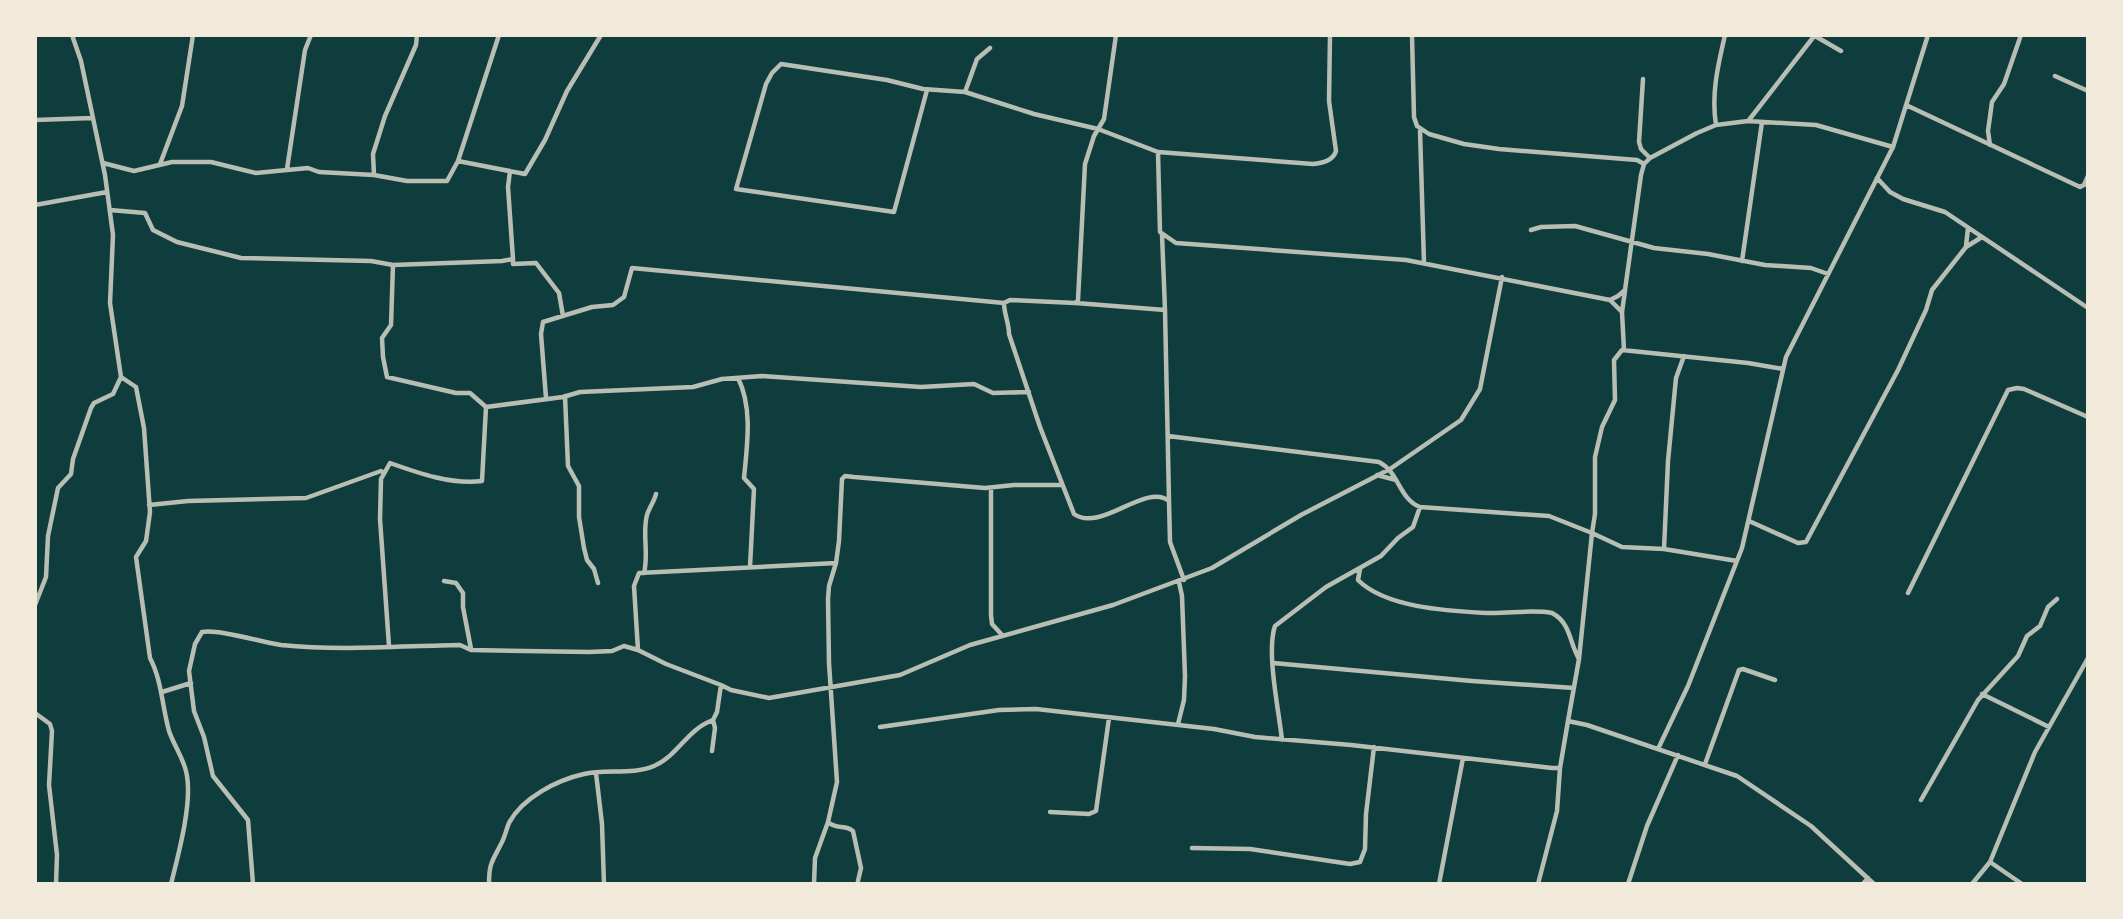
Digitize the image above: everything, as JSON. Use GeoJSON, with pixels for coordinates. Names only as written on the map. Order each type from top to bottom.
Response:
{"type":"FeatureCollection","features":[{"type":"Feature","properties":{"kind":"street"},"geometry":{"type":"LineString","coordinates":[[35,605],[46,577],[48,536],[58,488],[71,474],[73,459],[91,408],[94,403],[113,394],[121,377],[110,303],[114,254],[110,210],[103,163],[81,61],[72,35]]}},
{"type":"Feature","properties":{"kind":"street"},"geometry":{"type":"LineString","coordinates":[[160,165],[182,106],[193,35]]}},
{"type":"Feature","properties":{"kind":"street"},"geometry":{"type":"LineString","coordinates":[[287,169],[305,50],[311,35]]}},
{"type":"Feature","properties":{"kind":"street"},"geometry":{"type":"LineString","coordinates":[[374,175],[373,154],[385,116],[416,45],[417,35]]}},
{"type":"Feature","properties":{"kind":"street"},"geometry":{"type":"LineString","coordinates":[[103,163],[134,171],[172,162],[211,162],[256,173],[307,168],[319,172],[374,175],[407,181],[447,180],[458,160],[499,35]]}},
{"type":"Feature","properties":{"kind":"street"},"geometry":{"type":"LineString","coordinates":[[458,160],[525,174],[545,140],[567,91],[601,35]]}},
{"type":"Feature","properties":{"kind":"street"},"geometry":{"type":"LineString","coordinates":[[1075,303],[1078,300],[1084,164],[1104,119],[1115,35]]}},
{"type":"Feature","properties":{"kind":"street"},"geometry":{"type":"LineString","coordinates":[[927,90],[894,212],[736,189],[766,84],[781,64],[887,80],[927,90],[965,92],[1034,114],[1098,129],[1158,152],[1313,164],[1330,159],[1336,150],[1329,101],[1330,35]]}},
{"type":"Feature","properties":{"kind":"street"},"geometry":{"type":"LineString","coordinates":[[1412,35],[1414,117],[1420,129],[1424,263]]}},
{"type":"Feature","properties":{"kind":"street"},"geometry":{"type":"LineString","coordinates":[[1716,125],[1713,105],[1725,35]]}},
{"type":"Feature","properties":{"kind":"street"},"geometry":{"type":"LineString","coordinates":[[1748,121],[1815,35],[1840,51]]}},
{"type":"Feature","properties":{"kind":"street"},"geometry":{"type":"LineString","coordinates":[[1658,749],[1688,685],[1737,561],[1786,357],[1893,148],[1928,35]]}},
{"type":"Feature","properties":{"kind":"street"},"geometry":{"type":"LineString","coordinates":[[1990,146],[1988,131],[1992,102],[2004,84],[2021,35]]}},
{"type":"Feature","properties":{"kind":"street"},"geometry":{"type":"LineString","coordinates":[[965,92],[977,59],[990,48]]}},
{"type":"Feature","properties":{"kind":"street"},"geometry":{"type":"LineString","coordinates":[[2056,76],[2088,91]]}},
{"type":"Feature","properties":{"kind":"street"},"geometry":{"type":"LineString","coordinates":[[1643,79],[1639,142],[1641,149],[1650,158]]}},
{"type":"Feature","properties":{"kind":"street"},"geometry":{"type":"LineString","coordinates":[[1906,105],[2080,187],[2088,176]]}},
{"type":"Feature","properties":{"kind":"street"},"geometry":{"type":"LineString","coordinates":[[35,120],[92,117]]}},
{"type":"Feature","properties":{"kind":"street"},"geometry":{"type":"LineString","coordinates":[[1624,350],[1622,312],[1633,244],[1637,194],[1644,164],[1650,158],[1716,125],[1748,121],[1816,125],[1893,148]]}},
{"type":"Feature","properties":{"kind":"street"},"geometry":{"type":"LineString","coordinates":[[1742,261],[1762,122]]}},
{"type":"Feature","properties":{"kind":"street"},"geometry":{"type":"LineString","coordinates":[[1420,129],[1447,140],[1476,146],[1637,160],[1644,164]]}},
{"type":"Feature","properties":{"kind":"street"},"geometry":{"type":"LineString","coordinates":[[1976,139],[1988,131]]}},
{"type":"Feature","properties":{"kind":"street"},"geometry":{"type":"LineString","coordinates":[[1158,152],[1158,214],[1162,234],[1165,310],[1170,542],[1181,581],[1185,676],[1184,700],[1178,724]]}},
{"type":"Feature","properties":{"kind":"street"},"geometry":{"type":"LineString","coordinates":[[510,171],[508,187],[513,264],[536,263],[559,293],[563,316]]}},
{"type":"Feature","properties":{"kind":"street"},"geometry":{"type":"LineString","coordinates":[[1877,178],[1903,199],[1945,212],[2088,308]]}},
{"type":"Feature","properties":{"kind":"street"},"geometry":{"type":"LineString","coordinates":[[35,205],[107,192]]}},
{"type":"Feature","properties":{"kind":"street"},"geometry":{"type":"LineString","coordinates":[[110,210],[145,213],[153,229],[177,242],[241,258],[371,261],[393,265],[513,259]]}},
{"type":"Feature","properties":{"kind":"street"},"geometry":{"type":"LineString","coordinates":[[1531,230],[1575,226],[1633,244],[1742,261],[1811,268],[1828,274]]}},
{"type":"Feature","properties":{"kind":"street"},"geometry":{"type":"LineString","coordinates":[[1966,247],[1968,228]]}},
{"type":"Feature","properties":{"kind":"street"},"geometry":{"type":"LineString","coordinates":[[1162,234],[1177,243],[1202,246],[1323,252],[1424,263],[1610,300],[1622,312]]}},
{"type":"Feature","properties":{"kind":"street"},"geometry":{"type":"LineString","coordinates":[[1748,520],[1798,543],[1806,542],[1898,370],[1926,310],[1932,290],[1966,247],[1982,237]]}},
{"type":"Feature","properties":{"kind":"street"},"geometry":{"type":"LineString","coordinates":[[393,265],[391,325],[382,338],[387,377],[456,393],[470,393],[486,407],[580,392],[692,387],[722,379],[762,376],[921,387],[974,384],[993,393],[1029,392]]}},
{"type":"Feature","properties":{"kind":"street"},"geometry":{"type":"LineString","coordinates":[[546,398],[541,334],[543,323],[592,307],[613,305],[624,297],[632,268],[1004,303],[1019,300],[1165,310]]}},
{"type":"Feature","properties":{"kind":"street"},"geometry":{"type":"LineString","coordinates":[[253,884],[248,820],[213,776],[204,737],[194,711],[189,671],[192,653],[200,634],[205,632],[282,645],[321,647],[460,645],[471,650],[589,652],[612,651],[624,646],[731,690],[769,698],[900,675],[970,645],[1113,605],[1212,568],[1301,515],[1390,469],[1448,430],[1468,412],[1480,389],[1502,277]]}},
{"type":"Feature","properties":{"kind":"street"},"geometry":{"type":"LineString","coordinates":[[1610,300],[1625,290]]}},
{"type":"Feature","properties":{"kind":"street"},"geometry":{"type":"LineString","coordinates":[[1004,303],[1009,334],[1072,510],[1081,518],[1102,515],[1153,496],[1164,497],[1169,501]]}},
{"type":"Feature","properties":{"kind":"street"},"geometry":{"type":"LineString","coordinates":[[1538,884],[1557,811],[1560,768],[1579,659],[1595,514],[1595,457],[1602,427],[1615,400],[1614,360],[1618,353],[1624,350],[1783,369]]}},
{"type":"Feature","properties":{"kind":"street"},"geometry":{"type":"LineString","coordinates":[[1664,549],[1677,368],[1684,356]]}},
{"type":"Feature","properties":{"kind":"street"},"geometry":{"type":"LineString","coordinates":[[121,377],[135,387],[144,428],[149,505],[146,541],[135,557],[150,657],[156,668],[169,732],[188,777],[180,850],[171,884]]}},
{"type":"Feature","properties":{"kind":"street"},"geometry":{"type":"LineString","coordinates":[[738,378],[743,388],[749,421],[744,478],[754,489],[750,568]]}},
{"type":"Feature","properties":{"kind":"street"},"geometry":{"type":"LineString","coordinates":[[1908,593],[2008,390],[2024,389],[2088,417]]}},
{"type":"Feature","properties":{"kind":"street"},"geometry":{"type":"LineString","coordinates":[[565,396],[568,466],[579,486],[579,517],[584,548],[598,583]]}},
{"type":"Feature","properties":{"kind":"street"},"geometry":{"type":"LineString","coordinates":[[389,646],[380,519],[381,479],[390,464],[418,473],[469,483],[482,481],[486,407]]}},
{"type":"Feature","properties":{"kind":"street"},"geometry":{"type":"LineString","coordinates":[[1168,436],[1379,462],[1390,469],[1406,497],[1420,507],[1549,516],[1622,547],[1664,549],[1737,561]]}},
{"type":"Feature","properties":{"kind":"street"},"geometry":{"type":"LineString","coordinates":[[149,505],[188,501],[306,498],[358,477],[381,471],[384,473]]}},
{"type":"Feature","properties":{"kind":"street"},"geometry":{"type":"LineString","coordinates":[[1377,475],[1396,480]]}},
{"type":"Feature","properties":{"kind":"street"},"geometry":{"type":"LineString","coordinates":[[814,884],[815,858],[828,822],[837,782],[829,663],[828,599],[836,563],[842,482],[845,476],[991,488],[1062,485]]}},
{"type":"Feature","properties":{"kind":"street"},"geometry":{"type":"LineString","coordinates":[[991,488],[991,615],[992,624],[1002,635]]}},
{"type":"Feature","properties":{"kind":"street"},"geometry":{"type":"LineString","coordinates":[[644,573],[647,560],[647,514],[653,506],[656,494]]}},
{"type":"Feature","properties":{"kind":"street"},"geometry":{"type":"LineString","coordinates":[[1282,740],[1273,663],[1272,641],[1275,626],[1326,587],[1381,556],[1398,538],[1411,530],[1420,507]]}},
{"type":"Feature","properties":{"kind":"street"},"geometry":{"type":"LineString","coordinates":[[638,650],[634,586],[639,573],[836,563]]}},
{"type":"Feature","properties":{"kind":"street"},"geometry":{"type":"LineString","coordinates":[[1360,568],[1358,580],[1368,588],[1383,597],[1421,606],[1487,613],[1552,613],[1561,618],[1568,627],[1572,646],[1579,659]]}},
{"type":"Feature","properties":{"kind":"street"},"geometry":{"type":"LineString","coordinates":[[444,581],[456,583],[463,593],[471,650]]}},
{"type":"Feature","properties":{"kind":"street"},"geometry":{"type":"LineString","coordinates":[[1921,800],[1982,694],[2018,656],[2027,636],[2040,626],[2048,607],[2057,599]]}},
{"type":"Feature","properties":{"kind":"street"},"geometry":{"type":"LineString","coordinates":[[1972,884],[1990,862],[2020,785],[2088,658]]}},
{"type":"Feature","properties":{"kind":"street"},"geometry":{"type":"LineString","coordinates":[[1273,663],[1574,688]]}},
{"type":"Feature","properties":{"kind":"street"},"geometry":{"type":"LineString","coordinates":[[1705,764],[1738,670],[1743,669],[1774,680]]}},
{"type":"Feature","properties":{"kind":"street"},"geometry":{"type":"LineString","coordinates":[[162,692],[191,683]]}},
{"type":"Feature","properties":{"kind":"street"},"geometry":{"type":"LineString","coordinates":[[712,751],[715,728],[713,720],[717,712],[721,685]]}},
{"type":"Feature","properties":{"kind":"street"},"geometry":{"type":"LineString","coordinates":[[1982,694],[2049,727]]}},
{"type":"Feature","properties":{"kind":"street"},"geometry":{"type":"LineString","coordinates":[[880,727],[999,710],[1036,709],[1178,724],[1255,737],[1560,768]]}},
{"type":"Feature","properties":{"kind":"street"},"geometry":{"type":"LineString","coordinates":[[35,713],[50,724],[52,731],[49,785],[56,845],[56,884]]}},
{"type":"Feature","properties":{"kind":"street"},"geometry":{"type":"LineString","coordinates":[[1050,812],[1089,814],[1096,811],[1109,718]]}},
{"type":"Feature","properties":{"kind":"street"},"geometry":{"type":"LineString","coordinates":[[489,884],[492,858],[519,809],[533,796],[584,774],[653,766],[667,758],[700,725],[713,720]]}},
{"type":"Feature","properties":{"kind":"street"},"geometry":{"type":"LineString","coordinates":[[1568,721],[1737,776],[1801,818],[1874,884]]}},
{"type":"Feature","properties":{"kind":"street"},"geometry":{"type":"LineString","coordinates":[[1192,848],[1223,846],[1350,864],[1360,863],[1365,849],[1374,747]]}},
{"type":"Feature","properties":{"kind":"street"},"geometry":{"type":"LineString","coordinates":[[1628,884],[1647,826],[1678,755]]}},
{"type":"Feature","properties":{"kind":"street"},"geometry":{"type":"LineString","coordinates":[[1439,884],[1463,758]]}},
{"type":"Feature","properties":{"kind":"street"},"geometry":{"type":"LineString","coordinates":[[596,773],[602,824],[604,884]]}},
{"type":"Feature","properties":{"kind":"street"},"geometry":{"type":"LineString","coordinates":[[828,822],[834,827],[850,828],[853,831],[861,867],[858,881]]}},
{"type":"Feature","properties":{"kind":"street"},"geometry":{"type":"LineString","coordinates":[[1990,862],[2022,884]]}},
{"type":"Feature","properties":{"kind":"street"},"geometry":{"type":"LineString","coordinates":[[1863,884],[1868,878]]}}]}
